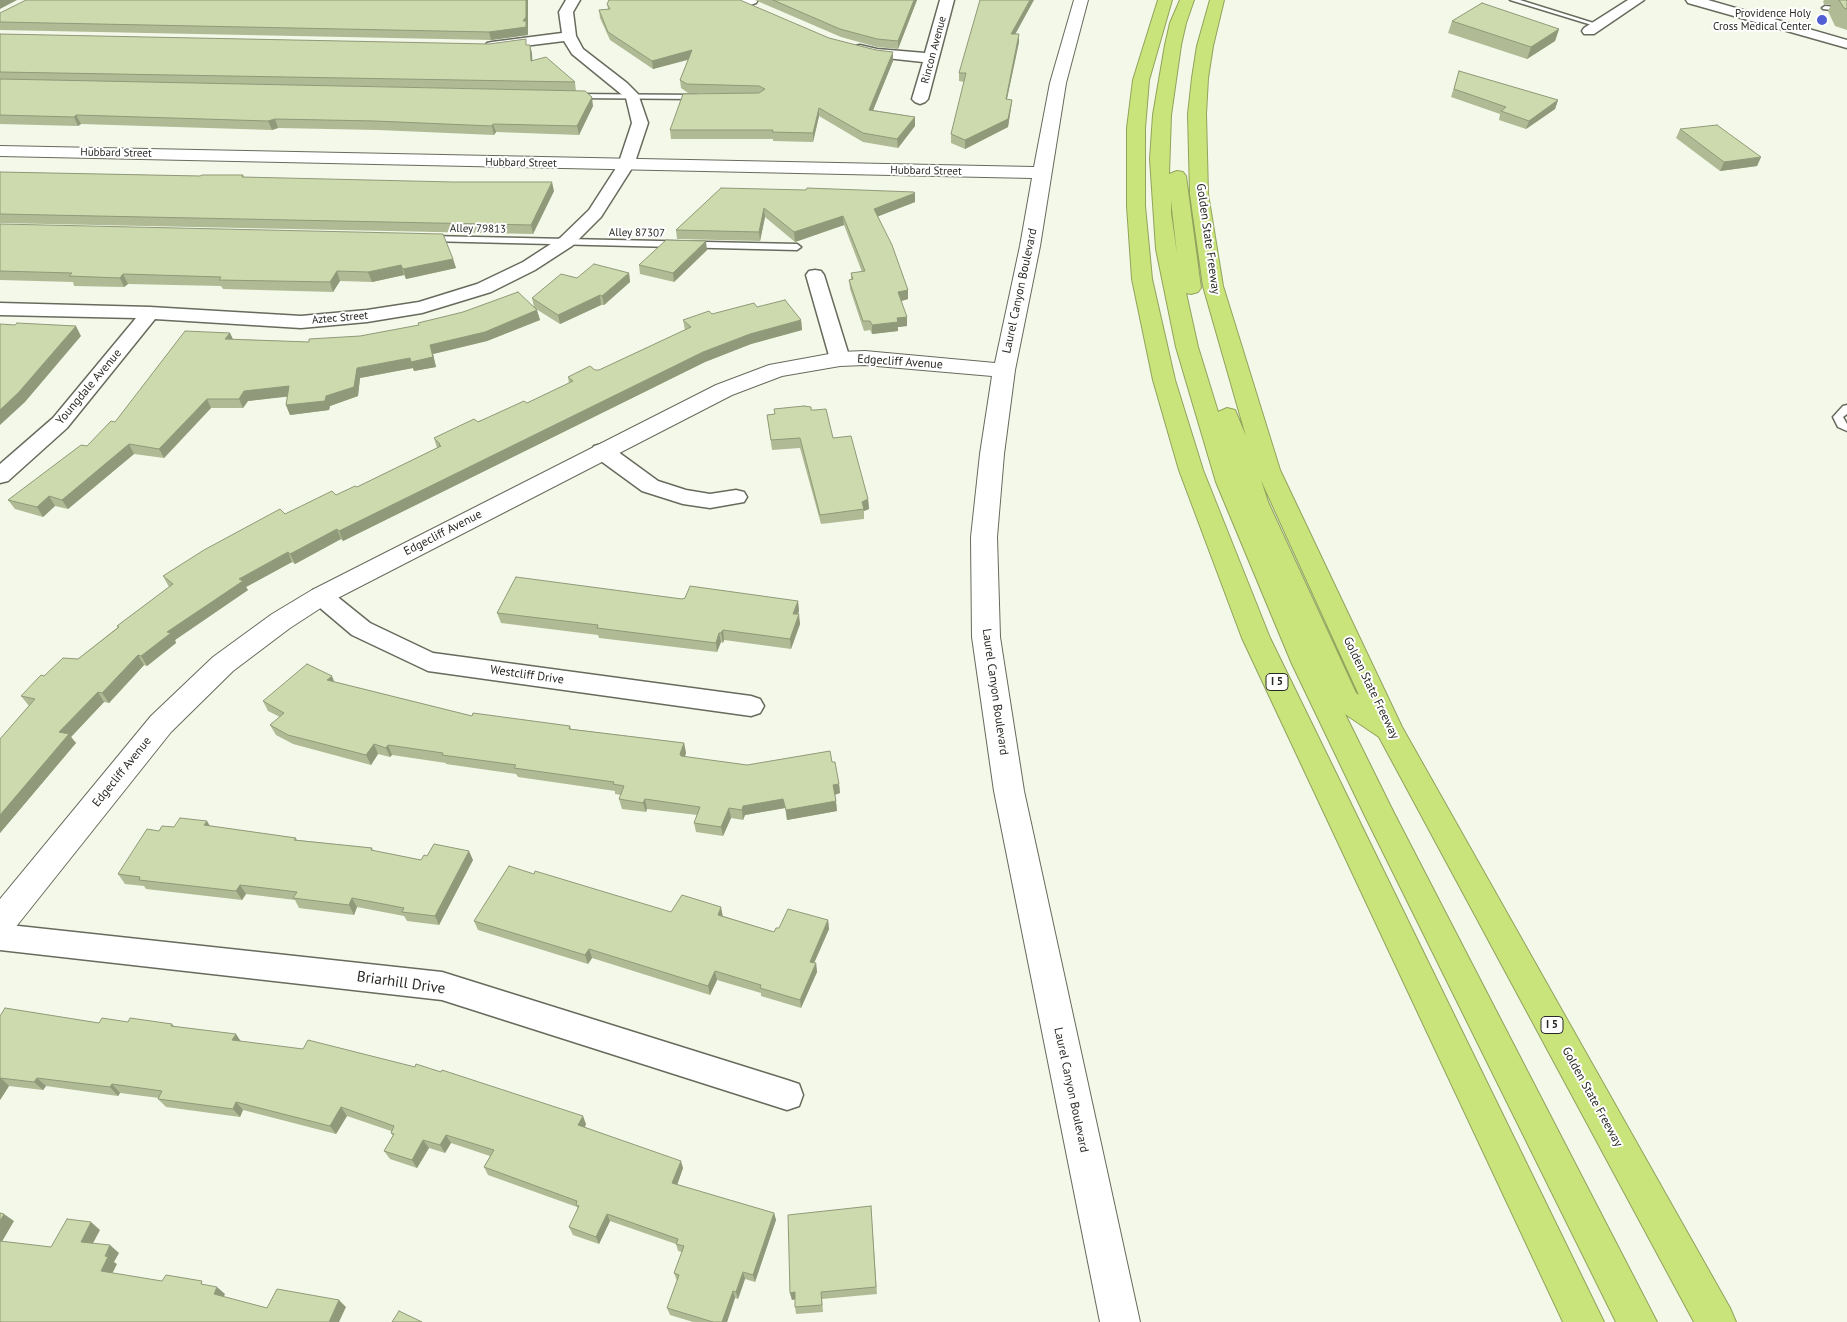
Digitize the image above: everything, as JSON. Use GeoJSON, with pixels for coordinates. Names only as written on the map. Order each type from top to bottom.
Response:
{"type":"FeatureCollection","features":[{"type":"Feature","properties":{"kind":"highway","name":"I 5"},"geometry":{"type":"LineString","coordinates":[[1165,0],[1141,80],[1136,128],[1136,206],[1142,279],[1164,380],[1191,470],[1256,638],[1584,1322]]}},
{"type":"Feature","properties":{"kind":"highway"},"geometry":{"type":"LineString","coordinates":[[1187,0],[1178,23],[1173,45],[1162,115],[1159,159],[1162,213],[1166,248],[1187,347],[1228,482],[1306,664],[1380,816],[1637,1322]]}},
{"type":"Feature","properties":{"kind":"highway"},"geometry":{"type":"LineString","coordinates":[[1202,0],[1185,53],[1176,137],[1177,177],[1192,295],[1206,349],[1256,502],[1345,700],[1389,729]]}},
{"type":"Feature","properties":{"kind":"highway","name":"Golden State Freeway"},"geometry":{"type":"LineString","coordinates":[[1217,0],[1204,46],[1197,114],[1200,194],[1213,286],[1268,470],[1389,729],[1716,1322]]}},
{"type":"Feature","properties":{"kind":"street"},"geometry":{"type":"LineString","coordinates":[[573,0],[566,12],[569,36],[577,50],[633,97]]}},
{"type":"Feature","properties":{"kind":"street","name":"Rincon Avenue"},"geometry":{"type":"LineString","coordinates":[[920,99],[947,0]]}},
{"type":"Feature","properties":{"kind":"street","name":"Laurel Canyon Boulevard"},"geometry":{"type":"LineString","coordinates":[[1082,0],[1058,83],[1030,246],[1004,370],[992,454],[984,537],[986,637],[1009,791],[1120,1322]]}},
{"type":"Feature","properties":{"kind":"street"},"geometry":{"type":"LineString","coordinates":[[1593,28],[1637,0]]}},
{"type":"Feature","properties":{"kind":"street"},"geometry":{"type":"LineString","coordinates":[[1694,0],[1847,44]]}},
{"type":"Feature","properties":{"kind":"street"},"geometry":{"type":"LineString","coordinates":[[743,1],[763,11]]}},
{"type":"Feature","properties":{"kind":"street"},"geometry":{"type":"LineString","coordinates":[[481,46],[569,36]]}},
{"type":"Feature","properties":{"kind":"street"},"geometry":{"type":"LineString","coordinates":[[843,44],[877,53],[932,58]]}},
{"type":"Feature","properties":{"kind":"street","name":"Aztec Street"},"geometry":{"type":"LineString","coordinates":[[0,309],[150,313],[301,322],[366,316],[422,307],[484,288],[529,266],[566,242],[595,213],[626,165],[640,123],[633,97]]}},
{"type":"Feature","properties":{"kind":"street","name":"Hubbard Street"},"geometry":{"type":"LineString","coordinates":[[0,151],[1042,173]]}},
{"type":"Feature","properties":{"kind":"street"},"geometry":{"type":"LineString","coordinates":[[815,275],[840,360]]}},
{"type":"Feature","properties":{"kind":"street","name":"Youngdale Avenue"},"geometry":{"type":"LineString","coordinates":[[0,476],[60,423],[150,313]]}},
{"type":"Feature","properties":{"kind":"street","name":"Edgecliff Avenue"},"geometry":{"type":"LineString","coordinates":[[0,923],[161,724],[223,664],[281,621],[321,596],[724,390],[776,370],[865,358],[1004,370]]}},
{"type":"Feature","properties":{"kind":"street"},"geometry":{"type":"LineString","coordinates":[[602,451],[650,486],[666,492],[710,501],[736,497]]}},
{"type":"Feature","properties":{"kind":"street","name":"Westcliff Drive"},"geometry":{"type":"LineString","coordinates":[[321,596],[360,629],[428,662],[751,706]]}},
{"type":"Feature","properties":{"kind":"street","name":"Briarhill Drive"},"geometry":{"type":"LineString","coordinates":[[0,937],[442,986],[787,1095]]}},
{"type":"Feature","properties":{"kind":"lane"},"geometry":{"type":"LineString","coordinates":[[1513,0],[1593,28]]}},
{"type":"Feature","properties":{"kind":"lane"},"geometry":{"type":"LineString","coordinates":[[1825,8],[1847,10]]}},
{"type":"Feature","properties":{"kind":"lane"},"geometry":{"type":"LineString","coordinates":[[564,96],[702,98]]}},
{"type":"Feature","properties":{"kind":"lane","name":"Alley 79813"},"geometry":{"type":"LineString","coordinates":[[420,239],[566,242]]}},
{"type":"Feature","properties":{"kind":"lane","name":"Alley 87307"},"geometry":{"type":"LineString","coordinates":[[566,242],[797,247]]}},
{"type":"Feature","properties":{"kind":"lane"},"geometry":{"type":"LineString","coordinates":[[1847,408],[1838,417],[1842,425],[1847,428]]}},
{"type":"Feature","properties":{"kind":"building"},"geometry":{"type":"Polygon","coordinates":[[[26,0],[526,0],[526,17],[523,21],[526,21],[526,27],[489,32],[0,22],[0,13],[26,0]]]}},
{"type":"Feature","properties":{"kind":"building"},"geometry":{"type":"Polygon","coordinates":[[[609,0],[740,0],[829,38],[876,50],[893,52],[869,110],[915,117],[897,139],[863,133],[819,108],[813,133],[772,132],[773,130],[670,130],[683,94],[759,93],[765,89],[759,86],[687,84],[680,80],[692,50],[652,61],[608,32],[599,10],[610,9],[607,4],[609,0]]]}},
{"type":"Feature","properties":{"kind":"building"},"geometry":{"type":"Polygon","coordinates":[[[773,0],[914,0],[898,41],[877,39],[840,29],[773,0]]]}},
{"type":"Feature","properties":{"kind":"building"},"geometry":{"type":"Polygon","coordinates":[[[980,0],[1030,0],[1011,34],[1019,34],[1006,99],[1012,100],[1008,119],[965,140],[951,134],[966,73],[959,73],[980,0]]]}},
{"type":"Feature","properties":{"kind":"building"},"geometry":{"type":"Polygon","coordinates":[[[1839,0],[1847,0],[1847,9],[1844,8],[1839,0]]]}},
{"type":"Feature","properties":{"kind":"building"},"geometry":{"type":"Polygon","coordinates":[[[1482,3],[1559,29],[1531,47],[1452,21],[1482,3]]]}},
{"type":"Feature","properties":{"kind":"building"},"geometry":{"type":"Polygon","coordinates":[[[0,34],[489,44],[526,39],[526,45],[530,45],[531,61],[546,57],[575,82],[0,72],[0,34]]]}},
{"type":"Feature","properties":{"kind":"building"},"geometry":{"type":"Polygon","coordinates":[[[1459,71],[1558,100],[1529,121],[1501,111],[1506,107],[1454,89],[1459,71]]]}},
{"type":"Feature","properties":{"kind":"building"},"geometry":{"type":"Polygon","coordinates":[[[0,79],[585,91],[592,97],[577,126],[493,124],[492,126],[375,121],[275,119],[268,121],[76,115],[74,117],[0,115],[0,79]]]}},
{"type":"Feature","properties":{"kind":"building"},"geometry":{"type":"Polygon","coordinates":[[[1717,125],[1761,157],[1724,162],[1680,129],[1717,125]]]}},
{"type":"Feature","properties":{"kind":"building"},"geometry":{"type":"Polygon","coordinates":[[[0,172],[200,176],[243,175],[242,177],[453,182],[552,182],[531,225],[0,214],[0,172]]]}},
{"type":"Feature","properties":{"kind":"building"},"geometry":{"type":"Polygon","coordinates":[[[721,188],[806,190],[807,188],[914,192],[874,209],[892,245],[908,290],[898,292],[907,317],[897,318],[898,322],[872,325],[870,321],[863,321],[849,280],[853,279],[851,273],[865,271],[843,216],[794,232],[764,208],[759,232],[676,230],[721,188]]]}},
{"type":"Feature","properties":{"kind":"building"},"geometry":{"type":"Polygon","coordinates":[[[0,224],[443,234],[453,259],[403,269],[401,265],[368,272],[337,271],[330,282],[219,280],[221,277],[123,274],[120,278],[69,276],[72,273],[0,271],[0,224]]]}},
{"type":"Feature","properties":{"kind":"building"},"geometry":{"type":"Polygon","coordinates":[[[666,240],[706,241],[673,273],[639,265],[666,240]]]}},
{"type":"Feature","properties":{"kind":"building"},"geometry":{"type":"Polygon","coordinates":[[[594,264],[629,273],[602,296],[600,295],[558,315],[532,298],[561,274],[577,278],[594,264]]]}},
{"type":"Feature","properties":{"kind":"building"},"geometry":{"type":"Polygon","coordinates":[[[518,292],[537,310],[485,332],[430,345],[433,357],[411,362],[410,358],[357,368],[354,387],[326,396],[325,401],[286,405],[289,386],[244,391],[239,399],[207,399],[159,449],[129,444],[62,500],[49,496],[37,507],[8,500],[81,445],[87,446],[111,421],[115,422],[185,331],[230,333],[225,339],[309,342],[309,339],[360,336],[419,325],[418,323],[463,312],[518,292]]]}},
{"type":"Feature","properties":{"kind":"building"},"geometry":{"type":"Polygon","coordinates":[[[785,300],[801,320],[750,334],[703,352],[339,531],[337,529],[290,554],[288,552],[239,579],[243,581],[167,632],[171,633],[141,656],[138,655],[102,693],[98,692],[59,732],[69,734],[0,815],[0,739],[35,699],[21,696],[41,675],[44,676],[63,658],[78,659],[119,627],[117,626],[173,584],[163,576],[204,550],[280,509],[285,514],[332,491],[336,495],[355,486],[357,487],[441,446],[434,438],[474,419],[478,422],[524,401],[527,403],[573,381],[568,377],[590,366],[595,370],[599,370],[691,327],[683,320],[709,311],[712,314],[754,303],[757,307],[785,300]]]}},
{"type":"Feature","properties":{"kind":"building"},"geometry":{"type":"Polygon","coordinates":[[[17,323],[76,326],[19,392],[0,410],[0,324],[15,325],[17,323]]]}},
{"type":"Feature","properties":{"kind":"building"},"geometry":{"type":"Polygon","coordinates":[[[811,407],[811,410],[826,409],[833,438],[851,436],[868,499],[862,502],[864,509],[820,515],[800,438],[771,440],[767,415],[775,414],[774,409],[811,407]]]}},
{"type":"Feature","properties":{"kind":"building"},"geometry":{"type":"Polygon","coordinates":[[[516,577],[682,599],[685,598],[690,586],[798,601],[793,614],[799,614],[790,639],[723,630],[719,633],[716,643],[597,628],[598,625],[497,613],[516,577]]]}},
{"type":"Feature","properties":{"kind":"building"},"geometry":{"type":"Polygon","coordinates":[[[307,664],[332,676],[327,680],[472,716],[473,713],[570,726],[569,729],[684,743],[681,756],[747,765],[830,751],[832,762],[835,762],[839,784],[833,785],[836,801],[786,810],[783,799],[743,806],[742,810],[729,808],[721,827],[694,823],[700,807],[645,799],[643,803],[619,799],[624,786],[613,784],[614,782],[514,768],[516,765],[442,755],[443,753],[388,745],[386,748],[374,744],[366,755],[288,735],[270,725],[284,713],[263,701],[307,664]]]}},
{"type":"Feature","properties":{"kind":"building"},"geometry":{"type":"Polygon","coordinates":[[[180,818],[207,821],[204,825],[296,838],[294,840],[372,848],[371,850],[421,860],[424,855],[427,856],[434,844],[469,851],[435,916],[402,912],[404,908],[352,898],[349,905],[293,898],[297,892],[240,885],[236,891],[139,880],[140,877],[118,874],[147,829],[159,831],[162,826],[174,827],[180,818]]]}},
{"type":"Feature","properties":{"kind":"building"},"geometry":{"type":"Polygon","coordinates":[[[509,866],[534,874],[535,871],[671,912],[682,895],[721,907],[718,915],[774,932],[776,928],[779,928],[788,909],[828,920],[810,962],[816,963],[800,1000],[760,988],[761,985],[715,971],[708,986],[589,949],[585,955],[474,921],[509,866]]]}},
{"type":"Feature","properties":{"kind":"building"},"geometry":{"type":"Polygon","coordinates":[[[5,1008],[99,1023],[102,1018],[128,1022],[130,1018],[172,1024],[171,1026],[236,1034],[232,1040],[303,1049],[308,1040],[415,1067],[416,1064],[441,1072],[442,1070],[583,1116],[578,1125],[681,1161],[672,1183],[774,1213],[753,1275],[743,1272],[736,1292],[733,1291],[722,1322],[713,1322],[667,1308],[679,1275],[674,1273],[684,1246],[676,1244],[678,1239],[607,1214],[596,1237],[569,1227],[579,1206],[576,1205],[577,1201],[484,1167],[494,1150],[446,1135],[440,1145],[423,1140],[412,1160],[384,1151],[394,1134],[391,1133],[394,1126],[341,1107],[330,1126],[236,1102],[233,1109],[158,1099],[162,1091],[112,1084],[110,1087],[37,1078],[34,1082],[0,1078],[0,1016],[5,1008]]]}},
{"type":"Feature","properties":{"kind":"building"},"geometry":{"type":"Polygon","coordinates":[[[871,1206],[876,1287],[821,1292],[822,1305],[795,1307],[795,1292],[790,1293],[788,1215],[871,1206]]]}},
{"type":"Feature","properties":{"kind":"building"},"geometry":{"type":"Polygon","coordinates":[[[0,1213],[4,1214],[0,1221],[0,1213]]]}},
{"type":"Feature","properties":{"kind":"building"},"geometry":{"type":"Polygon","coordinates":[[[67,1219],[91,1222],[81,1242],[110,1245],[105,1256],[108,1257],[101,1271],[162,1281],[166,1275],[202,1281],[201,1284],[217,1287],[214,1294],[267,1308],[277,1289],[339,1300],[329,1322],[0,1322],[0,1241],[51,1247],[67,1219]]]}},
{"type":"Feature","properties":{"kind":"building"},"geometry":{"type":"Polygon","coordinates":[[[399,1311],[422,1322],[392,1322],[399,1311]]]}},
{"type":"Feature","properties":{"kind":"place","name":"Providence Holy Cross Medical Center"},"geometry":{"type":"Point","coordinates":[1822,20]}}]}
